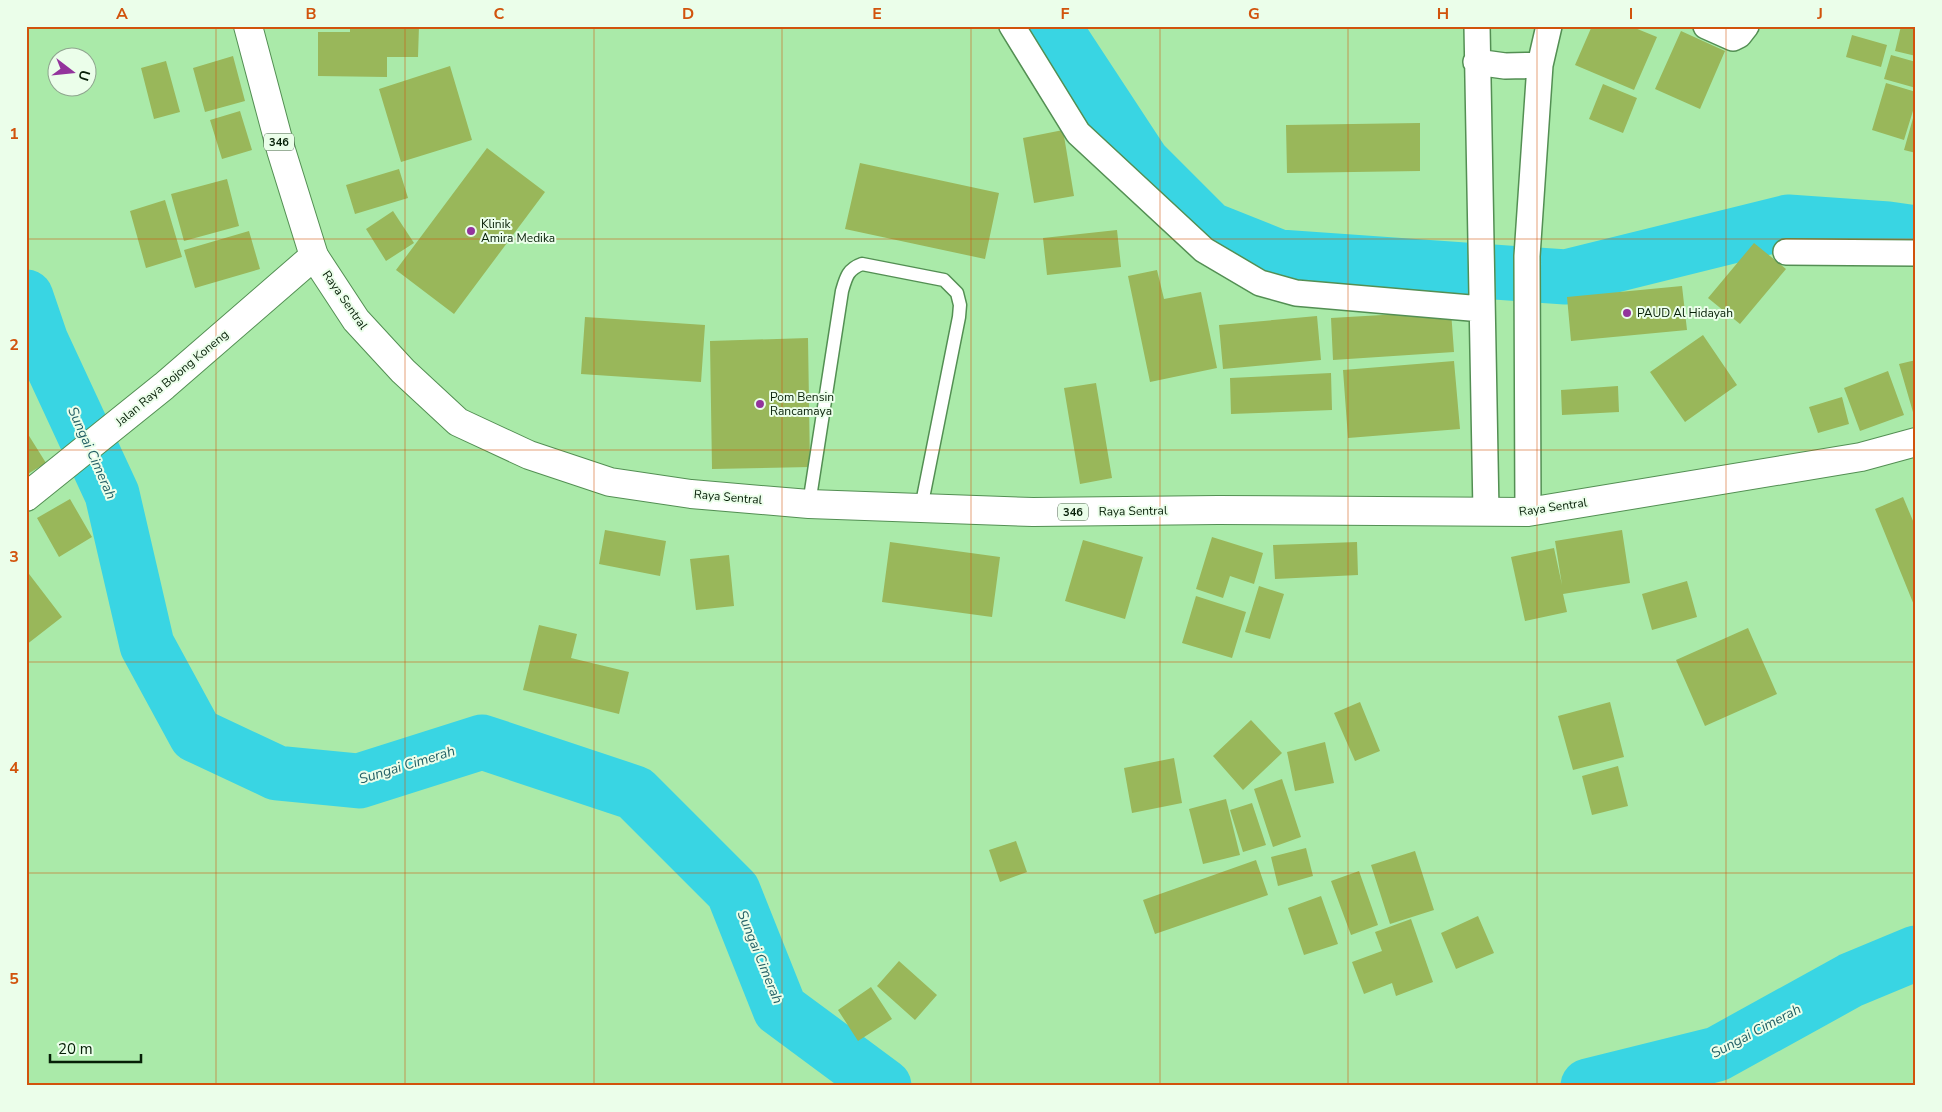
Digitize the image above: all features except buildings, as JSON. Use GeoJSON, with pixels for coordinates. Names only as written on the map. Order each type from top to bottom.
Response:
{"type":"FeatureCollection","features":[{"type":"Feature","properties":{"kind":"main road","name":"346"},"geometry":{"type":"LineString","coordinates":[[248,26],[281,150],[314,256]]}},
{"type":"Feature","properties":{"kind":"main road","name":"Jalan Raya Bojong Koneng"},"geometry":{"type":"LineString","coordinates":[[35,490],[164,386],[314,256]]}},
{"type":"Feature","properties":{"kind":"main road","name":"Raya Sentral"},"geometry":{"type":"LineString","coordinates":[[314,256],[356,320],[403,371],[458,422],[529,455],[610,482],[691,494],[809,504],[1033,512],[1218,510],[1528,512],[1861,457],[1916,442]]}},
{"type":"Feature","properties":{"kind":"street"},"geometry":{"type":"LineString","coordinates":[[1012,26],[1078,133],[1204,250],[1260,283],[1296,293],[1483,299]]}},
{"type":"Feature","properties":{"kind":"street"},"geometry":{"type":"LineString","coordinates":[[1477,26],[1476,62],[1483,299],[1486,512]]}},
{"type":"Feature","properties":{"kind":"street"},"geometry":{"type":"LineString","coordinates":[[1528,512],[1527,256],[1540,65],[1549,26]]}},
{"type":"Feature","properties":{"kind":"street"},"geometry":{"type":"LineString","coordinates":[[1706,26],[1733,38],[1739,35],[1746,26]]}},
{"type":"Feature","properties":{"kind":"street"},"geometry":{"type":"LineString","coordinates":[[1476,62],[1505,66],[1540,65]]}},
{"type":"Feature","properties":{"kind":"street"},"geometry":{"type":"LineString","coordinates":[[1786,252],[1916,253]]}},
{"type":"Feature","properties":{"kind":"lane"},"geometry":{"type":"LineString","coordinates":[[809,504],[842,291],[851,268],[862,264],[944,280],[957,292],[960,306],[959,317],[921,508]]}},
{"type":"Feature","properties":{"kind":"waterway"},"geometry":{"type":"LineString","coordinates":[[1053,26],[1143,163],[1209,229],[1279,257],[1566,277],[1788,222],[1888,229],[1916,233]]}},
{"type":"Feature","properties":{"kind":"waterway","name":"Sungai Cimerah"},"geometry":{"type":"LineString","coordinates":[[26,297],[41,341],[112,494],[147,645],[196,735],[277,773],[359,781],[482,742],[635,793],[733,891],[780,1009],[884,1086]]}},
{"type":"Feature","properties":{"kind":"waterway","name":"Sungai Cimerah"},"geometry":{"type":"LineString","coordinates":[[1588,1086],[1717,1054],[1851,980],[1916,953]]}},
{"type":"Feature","properties":{"kind":"place","name":"Klinik Amira Medika"},"geometry":{"type":"Point","coordinates":[471,231]}},
{"type":"Feature","properties":{"kind":"place","name":"PAUD Al Hidayah"},"geometry":{"type":"Point","coordinates":[1627,313]}},
{"type":"Feature","properties":{"kind":"place","name":"Pom Bensin Rancamaya"},"geometry":{"type":"Point","coordinates":[760,404]}}]}
